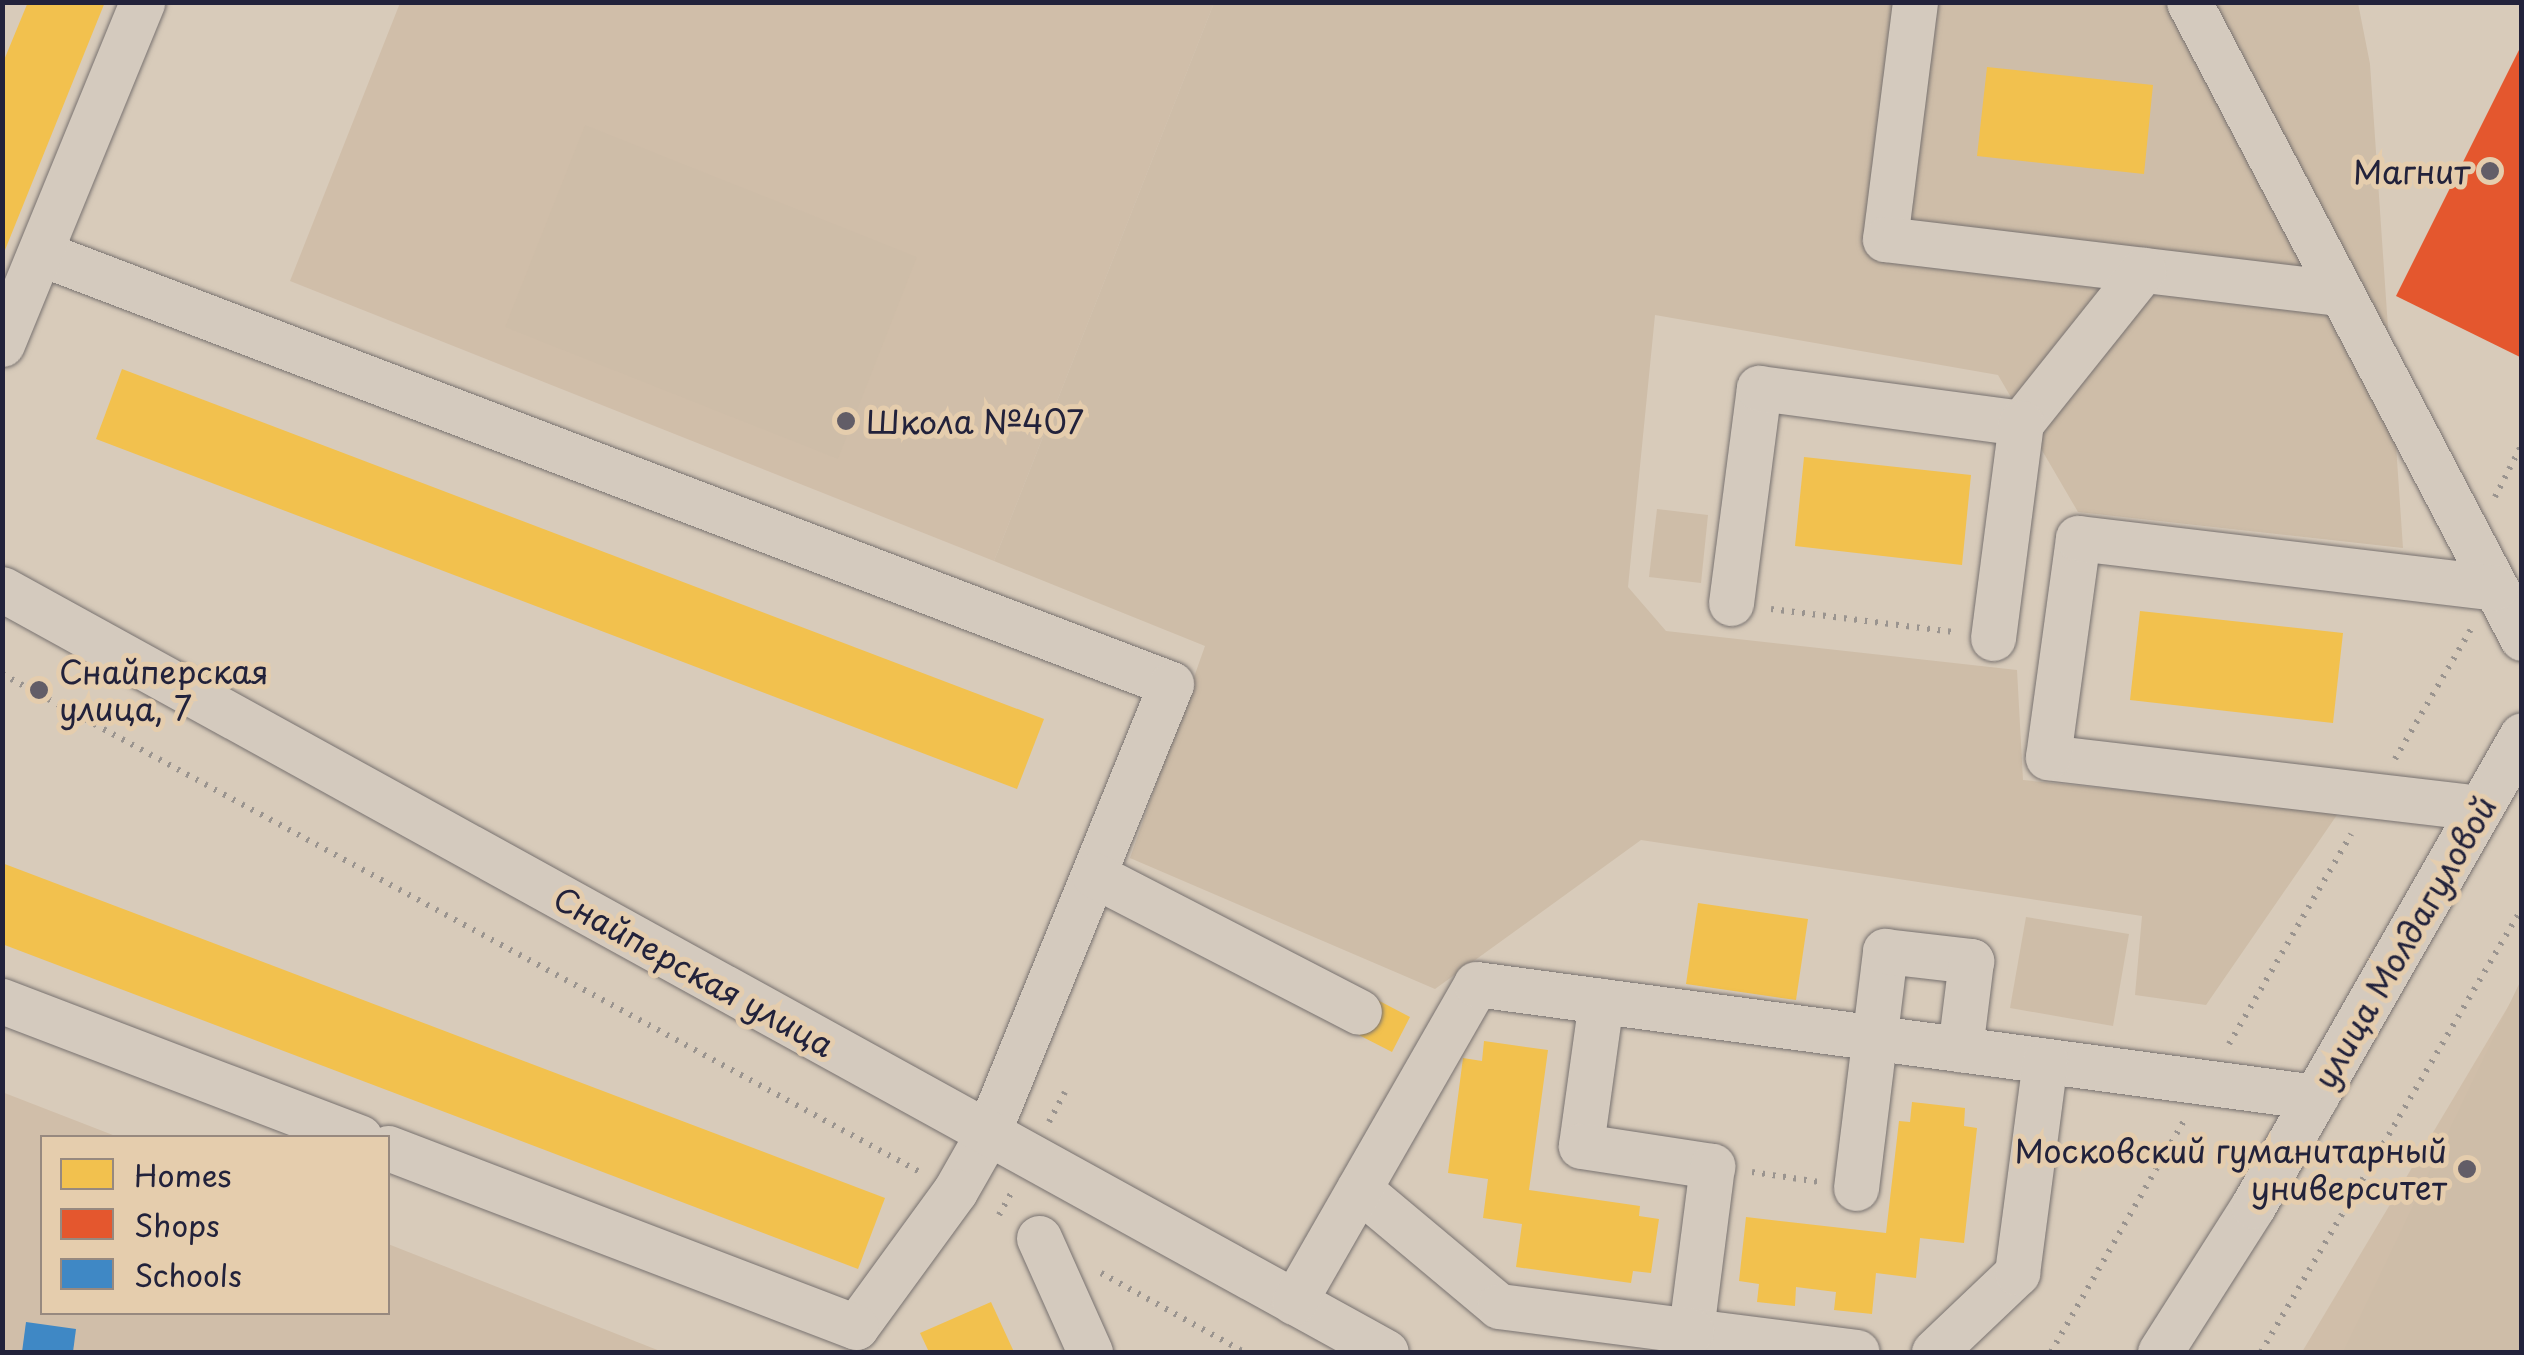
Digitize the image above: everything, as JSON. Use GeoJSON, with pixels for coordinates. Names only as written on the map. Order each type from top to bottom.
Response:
{"type":"FeatureCollection","features":[{"type":"Feature","properties":{"kind":"street"},"geometry":{"type":"LineString","coordinates":[[2,344],[142,2]]}},
{"type":"Feature","properties":{"kind":"street"},"geometry":{"type":"LineString","coordinates":[[1915,2],[1885,239],[2341,293]]}},
{"type":"Feature","properties":{"kind":"street"},"geometry":{"type":"LineString","coordinates":[[2189,2],[2522,638]]}},
{"type":"Feature","properties":{"kind":"street"},"geometry":{"type":"LineString","coordinates":[[40,253],[1172,684],[988,1133],[862,1340],[390,1149]]}},
{"type":"Feature","properties":{"kind":"street"},"geometry":{"type":"LineString","coordinates":[[1992,638],[2021,423],[2143,270]]}},
{"type":"Feature","properties":{"kind":"street"},"geometry":{"type":"LineString","coordinates":[[1731,604],[1758,388],[2021,423]]}},
{"type":"Feature","properties":{"kind":"street"},"geometry":{"type":"LineString","coordinates":[[2480,808],[2048,757],[2078,538],[2495,588]]}},
{"type":"Feature","properties":{"kind":"street","name":"Снайперская улица"},"geometry":{"type":"LineString","coordinates":[[2,589],[1386,1352]]}},
{"type":"Feature","properties":{"kind":"street","name":"улица Молдагуловой"},"geometry":{"type":"LineString","coordinates":[[2160,1352],[2315,1097],[2522,736]]}},
{"type":"Feature","properties":{"kind":"street"},"geometry":{"type":"LineString","coordinates":[[1094,876],[1358,1012]]}},
{"type":"Feature","properties":{"kind":"street"},"geometry":{"type":"LineString","coordinates":[[1856,1188],[1885,950],[1971,962],[1960,1049]]}},
{"type":"Feature","properties":{"kind":"street"},"geometry":{"type":"LineString","coordinates":[[1294,1302],[1476,984],[2315,1097]]}},
{"type":"Feature","properties":{"kind":"street"},"geometry":{"type":"LineString","coordinates":[[2,1001],[352,1135]]}},
{"type":"Feature","properties":{"kind":"street"},"geometry":{"type":"LineString","coordinates":[[1600,1001],[1582,1146],[1712,1166],[1691,1331]]}},
{"type":"Feature","properties":{"kind":"street"},"geometry":{"type":"LineString","coordinates":[[1934,1352],[2017,1274],[2045,1061]]}},
{"type":"Feature","properties":{"kind":"street"},"geometry":{"type":"LineString","coordinates":[[1359,1190],[1499,1306],[1857,1352]]}},
{"type":"Feature","properties":{"kind":"street"},"geometry":{"type":"LineString","coordinates":[[1039,1238],[1090,1352]]}},
{"type":"Feature","properties":{"kind":"path"},"geometry":{"type":"LineString","coordinates":[[2052,1352],[2495,588]]}},
{"type":"Feature","properties":{"kind":"path"},"geometry":{"type":"LineString","coordinates":[[1731,604],[1992,638]]}},
{"type":"Feature","properties":{"kind":"path"},"geometry":{"type":"LineString","coordinates":[[2,674],[1244,1352]]}},
{"type":"Feature","properties":{"kind":"path"},"geometry":{"type":"LineString","coordinates":[[2261,1352],[2522,908]]}},
{"type":"Feature","properties":{"kind":"path"},"geometry":{"type":"LineString","coordinates":[[1712,1166],[1856,1188]]}},
{"type":"Feature","properties":{"kind":"shaded area","name":"Школа №407"},"geometry":{"type":"Polygon","coordinates":[[[400,3],[1214,3],[994,561],[290,281],[400,3]]]}},
{"type":"Feature","properties":{"kind":"shaded area"},"geometry":{"type":"Polygon","coordinates":[[[1214,3],[2358,3],[2370,64],[2403,548],[2078,512],[1998,375],[1655,315],[1628,587],[1666,631],[2017,670],[2023,780],[2339,812],[2206,1005],[2135,995],[2142,916],[1641,840],[1435,989],[1130,858],[1205,646],[994,561],[1214,3]]]}},
{"type":"Feature","properties":{"kind":"shaded area"},"geometry":{"type":"Polygon","coordinates":[[[585,125],[917,257],[838,459],[505,327],[585,125]]]}},
{"type":"Feature","properties":{"kind":"shaded area"},"geometry":{"type":"Polygon","coordinates":[[[1657,509],[1708,515],[1701,583],[1649,577],[1657,509]]]}},
{"type":"Feature","properties":{"kind":"shaded area"},"geometry":{"type":"Polygon","coordinates":[[[2026,917],[2129,934],[2113,1026],[2010,1008],[2026,917]]]}},
{"type":"Feature","properties":{"kind":"shaded area","name":"Московский гуманитарный университет"},"geometry":{"type":"Polygon","coordinates":[[[2521,980],[2521,1352],[2343,1352],[2521,980]]]}},
{"type":"Feature","properties":{"kind":"shaded area","name":"Московский гуманитарный университет"},"geometry":{"type":"Polygon","coordinates":[[[2521,985],[2521,1352],[2302,1352],[2521,985]]]}},
{"type":"Feature","properties":{"kind":"shaded area"},"geometry":{"type":"Polygon","coordinates":[[[2,1092],[113,1135],[40,1135],[40,1315],[390,1315],[390,1245],[660,1351],[3,1352],[2,1092]]]}},
{"type":"Feature","properties":{"kind":"building: Homes"},"geometry":{"type":"Polygon","coordinates":[[[28,2],[105,2],[3,255],[2,65],[28,2]]]}},
{"type":"Feature","properties":{"kind":"building: Homes"},"geometry":{"type":"Polygon","coordinates":[[[1987,67],[2153,85],[2144,174],[1977,156],[1987,67]]]}},
{"type":"Feature","properties":{"kind":"building: Homes"},"geometry":{"type":"Polygon","coordinates":[[[122,369],[1044,719],[1017,789],[96,439],[122,369]]]}},
{"type":"Feature","properties":{"kind":"building: Homes"},"geometry":{"type":"Polygon","coordinates":[[[1804,457],[1971,475],[1962,565],[1795,546],[1804,457]]]}},
{"type":"Feature","properties":{"kind":"building: Homes"},"geometry":{"type":"Polygon","coordinates":[[[2140,611],[2343,633],[2333,723],[2130,700],[2140,611]]]}},
{"type":"Feature","properties":{"kind":"building: Homes"},"geometry":{"type":"Polygon","coordinates":[[[2,863],[885,1198],[858,1269],[2,944],[2,863]]]}},
{"type":"Feature","properties":{"kind":"building: Homes"},"geometry":{"type":"Polygon","coordinates":[[[1698,903],[1808,919],[1796,1000],[1686,984],[1698,903]]]}},
{"type":"Feature","properties":{"kind":"building: Homes"},"geometry":{"type":"Polygon","coordinates":[[[1368,995],[1410,1017],[1392,1052],[1349,1030],[1368,995]]]}},
{"type":"Feature","properties":{"kind":"building: Homes"},"geometry":{"type":"Polygon","coordinates":[[[1484,1041],[1548,1050],[1529,1190],[1640,1206],[1639,1216],[1659,1219],[1651,1273],[1633,1271],[1631,1283],[1516,1267],[1522,1224],[1483,1218],[1488,1179],[1448,1173],[1463,1058],[1482,1061],[1484,1041]]]}},
{"type":"Feature","properties":{"kind":"building: Homes"},"geometry":{"type":"Polygon","coordinates":[[[1912,1102],[1965,1108],[1964,1126],[1977,1128],[1964,1243],[1920,1238],[1916,1278],[1876,1273],[1872,1314],[1834,1310],[1836,1292],[1796,1287],[1795,1306],[1757,1302],[1759,1284],[1739,1281],[1746,1217],[1886,1233],[1899,1121],[1910,1122],[1912,1102]]]}},
{"type":"Feature","properties":{"kind":"building: Homes"},"geometry":{"type":"Polygon","coordinates":[[[991,1302],[1014,1352],[929,1352],[920,1333],[991,1302]]]}},
{"type":"Feature","properties":{"kind":"building: Shops","name":"Магнит"},"geometry":{"type":"Polygon","coordinates":[[[2522,44],[2522,358],[2396,296],[2522,44]]]}},
{"type":"Feature","properties":{"kind":"building: Schools"},"geometry":{"type":"Polygon","coordinates":[[[26,1322],[76,1329],[73,1352],[22,1352],[26,1322]]]}},
{"type":"Feature","properties":{"kind":"place","name":"Магнит"},"geometry":{"type":"Point","coordinates":[2490,171]}},
{"type":"Feature","properties":{"kind":"place","name":"Школа №407"},"geometry":{"type":"Point","coordinates":[846,421]}},
{"type":"Feature","properties":{"kind":"place","name":"Снайперская улица, 7"},"geometry":{"type":"Point","coordinates":[39,690]}},
{"type":"Feature","properties":{"kind":"place","name":"Московский гуманитарный университет"},"geometry":{"type":"Point","coordinates":[2467,1169]}}]}
